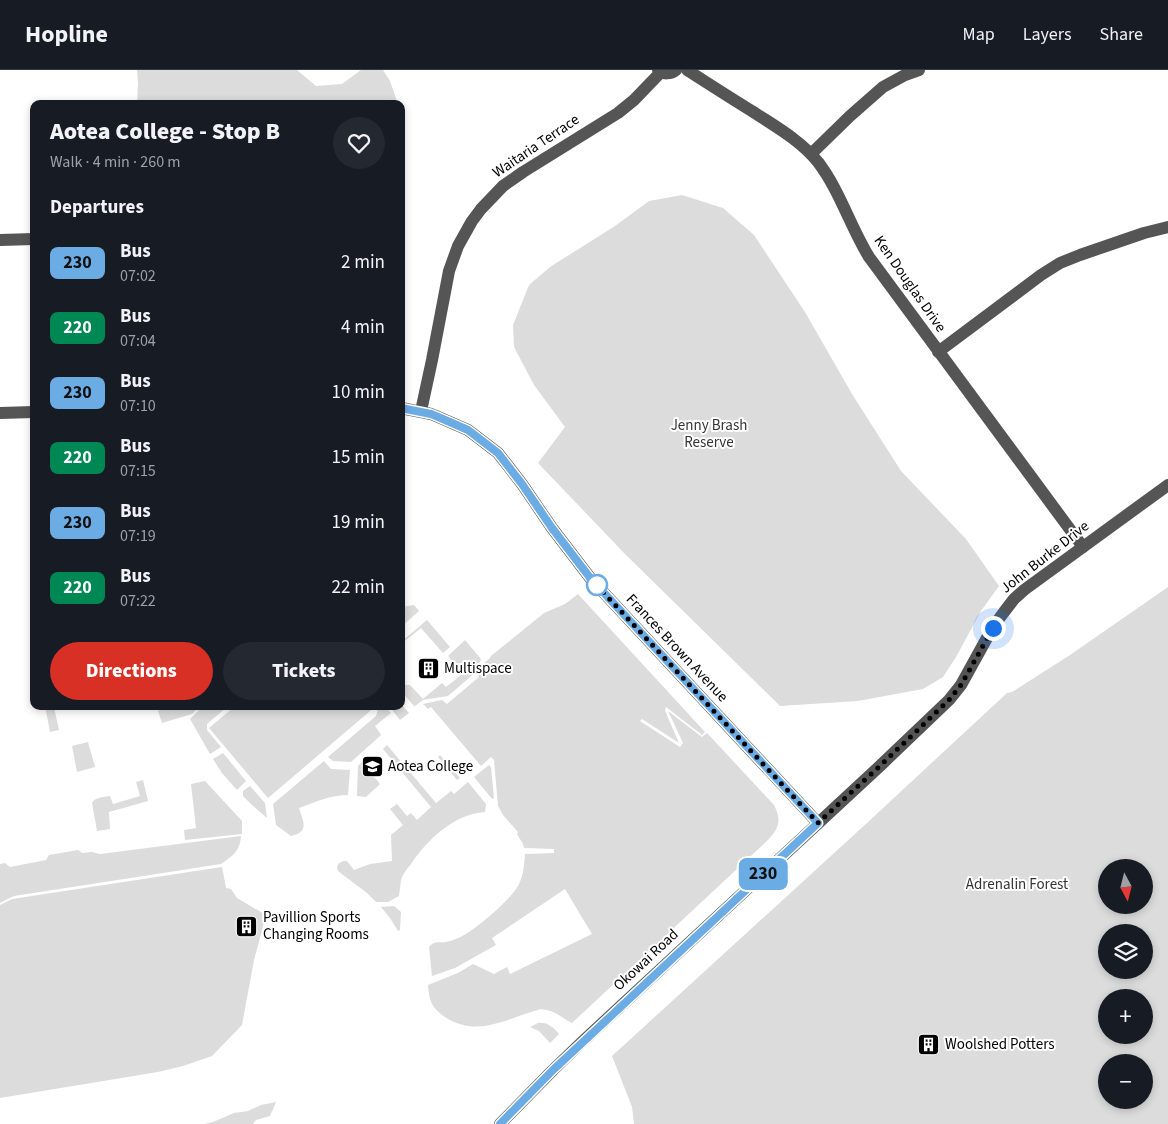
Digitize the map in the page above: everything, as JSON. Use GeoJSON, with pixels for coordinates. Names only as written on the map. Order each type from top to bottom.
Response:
{"type":"FeatureCollection","features":[{"type":"Feature","properties":{"kind":"street"},"geometry":{"type":"LineString","coordinates":[[659,71],[667,74],[676,70]]}},
{"type":"Feature","properties":{"kind":"street","name":"Ken Douglas Drive"},"geometry":{"type":"LineString","coordinates":[[687,70],[785,133],[811,154],[829,179],[869,257],[1082,547]]}},
{"type":"Feature","properties":{"kind":"street"},"geometry":{"type":"LineString","coordinates":[[811,154],[883,87],[898,78],[919,70]]}},
{"type":"Feature","properties":{"kind":"street","name":"Waitaria Terrace"},"geometry":{"type":"LineString","coordinates":[[421,412],[448,271],[458,246],[472,221],[503,186],[618,113],[634,100],[659,71]]}},
{"type":"Feature","properties":{"kind":"street"},"geometry":{"type":"LineString","coordinates":[[938,352],[1041,275],[1060,264],[1080,255],[1144,233],[1168,227]]}},
{"type":"Feature","properties":{"kind":"street"},"geometry":{"type":"LineString","coordinates":[[0,240],[30,239]]}},
{"type":"Feature","properties":{"kind":"street","name":"Frances Brown Avenue"},"geometry":{"type":"LineString","coordinates":[[405,409],[431,414],[468,430],[498,453],[591,579],[818,823]]}},
{"type":"Feature","properties":{"kind":"street"},"geometry":{"type":"LineString","coordinates":[[0,413],[30,412]]}},
{"type":"Feature","properties":{"kind":"street","name":"John Burke Drive"},"geometry":{"type":"LineString","coordinates":[[818,823],[949,700],[961,685],[993,628],[1014,599],[1168,485]]}},
{"type":"Feature","properties":{"kind":"street","name":"Okowai Road"},"geometry":{"type":"LineString","coordinates":[[500,1124],[558,1064],[818,823]]}},
{"type":"Feature","properties":{"kind":"green space"},"geometry":{"type":"Polygon","coordinates":[[[137,70],[297,70],[316,86],[342,84],[361,70],[383,70],[390,81],[397,100],[137,100],[137,70]]]}},
{"type":"Feature","properties":{"kind":"green space","name":"Jenny Brash Reserve"},"geometry":{"type":"Polygon","coordinates":[[[682,195],[723,208],[754,235],[805,312],[852,394],[901,471],[966,539],[999,586],[981,611],[943,677],[923,689],[858,701],[780,706],[625,554],[538,463],[565,427],[534,385],[514,347],[513,325],[529,285],[550,267],[615,226],[649,201],[682,195]]]}},
{"type":"Feature","properties":{"kind":"green space","name":"Adrenalin Forest"},"geometry":{"type":"Polygon","coordinates":[[[1168,587],[1168,1124],[634,1124],[632,1107],[612,1056],[1007,693],[1012,692],[1070,655],[1168,587]]]}},
{"type":"Feature","properties":{"kind":"green space"},"geometry":{"type":"Polygon","coordinates":[[[578,594],[705,732],[702,735],[666,707],[666,713],[679,743],[642,719],[640,721],[680,747],[683,743],[668,711],[702,737],[707,733],[774,805],[779,820],[777,828],[768,840],[572,1023],[555,1013],[541,1009],[505,1021],[481,1026],[457,1023],[445,1017],[434,1007],[430,1000],[428,985],[458,973],[473,964],[494,974],[507,967],[510,974],[592,934],[565,889],[492,938],[496,945],[455,968],[432,976],[429,947],[435,943],[446,942],[464,935],[501,906],[519,884],[523,873],[525,854],[554,853],[554,849],[524,848],[517,834],[518,832],[503,815],[498,806],[494,760],[491,757],[481,766],[431,707],[428,709],[423,704],[442,700],[447,704],[479,677],[480,667],[491,656],[544,613],[565,604],[578,594]]]}},
{"type":"Feature","properties":{"kind":"green space"},"geometry":{"type":"Polygon","coordinates":[[[414,605],[419,611],[405,623],[405,606],[414,605]]]}},
{"type":"Feature","properties":{"kind":"green space"},"geometry":{"type":"Polygon","coordinates":[[[427,620],[450,647],[443,653],[421,628],[405,641],[405,639],[427,620]]]}},
{"type":"Feature","properties":{"kind":"green space"},"geometry":{"type":"Polygon","coordinates":[[[465,640],[481,659],[477,665],[476,672],[448,696],[423,700],[415,707],[405,696],[405,685],[410,685],[423,699],[442,683],[446,687],[461,675],[448,656],[465,640]]]}},
{"type":"Feature","properties":{"kind":"green space"},"geometry":{"type":"Polygon","coordinates":[[[405,708],[409,713],[400,720],[392,710],[405,708]]]}},
{"type":"Feature","properties":{"kind":"green space"},"geometry":{"type":"Polygon","coordinates":[[[46,710],[55,710],[59,730],[50,732],[46,710]]]}},
{"type":"Feature","properties":{"kind":"green space"},"geometry":{"type":"Polygon","coordinates":[[[196,710],[192,714],[162,723],[158,711],[196,710]]]}},
{"type":"Feature","properties":{"kind":"green space"},"geometry":{"type":"Polygon","coordinates":[[[199,710],[223,710],[207,724],[207,730],[221,747],[210,754],[190,719],[199,710]]]}},
{"type":"Feature","properties":{"kind":"green space"},"geometry":{"type":"Polygon","coordinates":[[[230,710],[371,710],[268,798],[209,728],[230,710]]]}},
{"type":"Feature","properties":{"kind":"green space"},"geometry":{"type":"Polygon","coordinates":[[[378,710],[388,710],[391,713],[375,726],[381,735],[351,762],[333,761],[328,757],[376,716],[378,710]]]}},
{"type":"Feature","properties":{"kind":"green space"},"geometry":{"type":"Polygon","coordinates":[[[88,742],[95,767],[77,772],[72,746],[88,742]]]}},
{"type":"Feature","properties":{"kind":"green space"},"geometry":{"type":"Polygon","coordinates":[[[387,745],[436,803],[451,791],[454,794],[468,782],[486,804],[485,812],[474,814],[452,823],[425,846],[403,875],[399,896],[388,902],[376,902],[338,871],[338,864],[347,861],[354,870],[370,864],[392,861],[391,835],[403,825],[390,809],[397,804],[407,816],[411,813],[417,820],[431,807],[383,749],[387,745]]]}},
{"type":"Feature","properties":{"kind":"green space"},"geometry":{"type":"Polygon","coordinates":[[[223,753],[246,781],[237,790],[213,759],[223,753]]]}},
{"type":"Feature","properties":{"kind":"green space"},"geometry":{"type":"Polygon","coordinates":[[[440,755],[460,778],[457,780],[438,757],[440,755]]]}},
{"type":"Feature","properties":{"kind":"green space"},"geometry":{"type":"Polygon","coordinates":[[[324,761],[331,769],[350,770],[348,795],[317,801],[299,808],[304,825],[303,829],[301,832],[291,836],[276,825],[273,804],[324,761]]]}},
{"type":"Feature","properties":{"kind":"green space"},"geometry":{"type":"Polygon","coordinates":[[[362,762],[380,784],[366,797],[357,796],[358,766],[362,762]]]}},
{"type":"Feature","properties":{"kind":"green space"},"geometry":{"type":"Polygon","coordinates":[[[489,765],[491,767],[494,798],[492,799],[474,777],[489,765]]]}},
{"type":"Feature","properties":{"kind":"green space"},"geometry":{"type":"Polygon","coordinates":[[[143,780],[148,801],[109,812],[110,829],[97,831],[93,801],[110,796],[113,804],[140,796],[136,782],[143,780]]]}},
{"type":"Feature","properties":{"kind":"green space"},"geometry":{"type":"Polygon","coordinates":[[[205,781],[242,821],[242,834],[185,840],[184,830],[196,828],[191,784],[205,781]]]}},
{"type":"Feature","properties":{"kind":"green space"},"geometry":{"type":"Polygon","coordinates":[[[250,786],[265,803],[267,818],[243,796],[243,791],[250,786]]]}},
{"type":"Feature","properties":{"kind":"green space"},"geometry":{"type":"Polygon","coordinates":[[[241,836],[235,853],[221,864],[14,896],[0,903],[0,864],[5,863],[10,867],[46,860],[49,855],[78,850],[82,853],[92,852],[100,854],[241,836]]]}},
{"type":"Feature","properties":{"kind":"green space"},"geometry":{"type":"Polygon","coordinates":[[[222,867],[226,888],[231,889],[237,898],[266,915],[254,960],[242,1025],[212,1056],[183,1066],[158,1072],[0,1098],[0,905],[12,899],[222,867]]]}},
{"type":"Feature","properties":{"kind":"green space"},"geometry":{"type":"Polygon","coordinates":[[[394,906],[401,912],[400,930],[398,931],[381,907],[394,906]]]}},
{"type":"Feature","properties":{"kind":"green space"},"geometry":{"type":"Polygon","coordinates":[[[538,1023],[550,1026],[559,1034],[550,1043],[539,1031],[530,1027],[538,1023]]]}},
{"type":"Feature","properties":{"kind":"green space"},"geometry":{"type":"Polygon","coordinates":[[[276,1102],[270,1116],[256,1120],[253,1124],[204,1124],[234,1113],[248,1111],[261,1105],[276,1102]]]}},
{"type":"Feature","properties":{"kind":"bus line","name":"230"},"geometry":{"type":"LineString","coordinates":[[405,409],[431,414],[468,430],[498,453],[572,556],[591,579],[818,823],[553,1070],[500,1124]]}},
{"type":"Feature","properties":{"kind":"place","name":"Multispace"},"geometry":{"type":"Point","coordinates":[428,668]}},
{"type":"Feature","properties":{"kind":"place","name":"Aotea College"},"geometry":{"type":"Point","coordinates":[372,766]}},
{"type":"Feature","properties":{"kind":"place","name":"Pavillion Sports Changing Rooms"},"geometry":{"type":"Point","coordinates":[247,926]}},
{"type":"Feature","properties":{"kind":"place","name":"Woolshed Potters"},"geometry":{"type":"Point","coordinates":[929,1044]}},
{"type":"Feature","properties":{"kind":"route"},"geometry":{"type":"LineString","coordinates":[[597,585],[591,579],[818,823],[949,700],[961,685],[993,628]]}}]}
